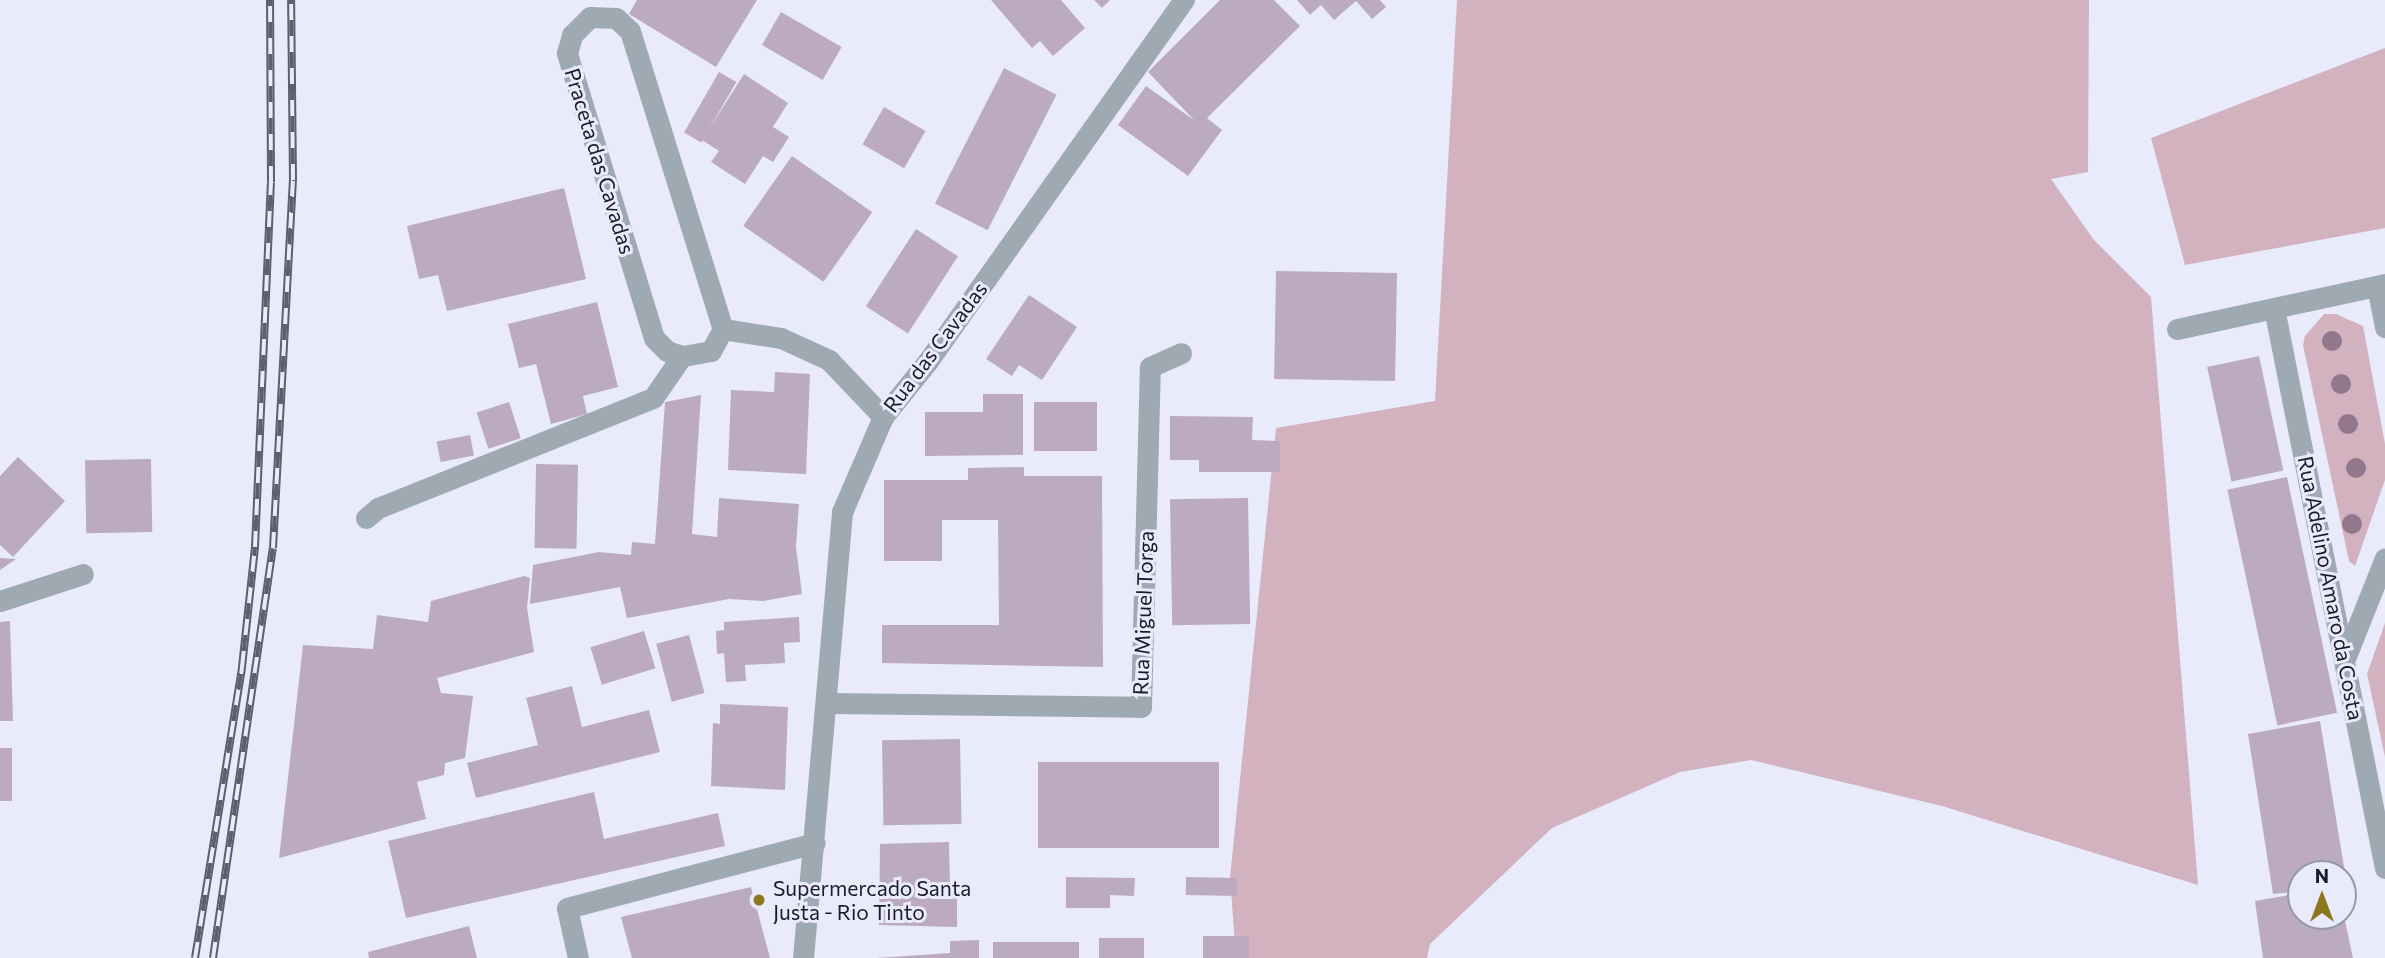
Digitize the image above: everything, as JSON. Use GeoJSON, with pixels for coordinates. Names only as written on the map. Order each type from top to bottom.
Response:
{"type":"FeatureCollection","features":[{"type":"Feature","properties":{"kind":"street","name":"Rua das Cavadas"},"geometry":{"type":"LineString","coordinates":[[803,958],[829,703],[842,512],[883,417],[928,361],[1184,0]]}},
{"type":"Feature","properties":{"kind":"street","name":"Praceta das Cavadas"},"geometry":{"type":"LineString","coordinates":[[682,356],[667,351],[654,338],[567,53],[572,35],[590,17],[615,18],[630,30],[723,329]]}},
{"type":"Feature","properties":{"kind":"street"},"geometry":{"type":"LineString","coordinates":[[2177,329],[2381,285],[2385,327]]}},
{"type":"Feature","properties":{"kind":"street","name":"Rua Adelino Amaro da Costa"},"geometry":{"type":"LineString","coordinates":[[2274,308],[2346,656],[2385,868]]}},
{"type":"Feature","properties":{"kind":"street"},"geometry":{"type":"LineString","coordinates":[[366,518],[378,508],[653,398],[682,356],[711,351],[723,329],[781,338],[829,360],[883,417]]}},
{"type":"Feature","properties":{"kind":"street","name":"Rua Miguel Torga"},"geometry":{"type":"LineString","coordinates":[[829,703],[1140,707],[1150,367],[1181,353]]}},
{"type":"Feature","properties":{"kind":"street"},"geometry":{"type":"LineString","coordinates":[[2346,656],[2385,558]]}},
{"type":"Feature","properties":{"kind":"street"},"geometry":{"type":"LineString","coordinates":[[0,601],[83,574]]}},
{"type":"Feature","properties":{"kind":"street"},"geometry":{"type":"LineString","coordinates":[[578,958],[567,908],[815,843]]}},
{"type":"Feature","properties":{"kind":"shaded area"},"geometry":{"type":"Polygon","coordinates":[[[1457,0],[2089,0],[2088,172],[2051,179],[2094,240],[2151,297],[2198,885],[1942,806],[1751,760],[1680,772],[1552,828],[1430,944],[1427,958],[1236,958],[1230,877],[1276,428],[1435,401],[1457,0]]]}},
{"type":"Feature","properties":{"kind":"shaded area"},"geometry":{"type":"Polygon","coordinates":[[[2385,48],[2385,228],[2185,265],[2151,138],[2385,48]]]}},
{"type":"Feature","properties":{"kind":"shaded area"},"geometry":{"type":"Polygon","coordinates":[[[2324,314],[2336,314],[2363,326],[2385,444],[2385,480],[2355,566],[2349,561],[2303,345],[2305,336],[2324,314]]]}},
{"type":"Feature","properties":{"kind":"shaded area"},"geometry":{"type":"Polygon","coordinates":[[[2385,623],[2385,757],[2367,674],[2385,623]]]}},
{"type":"Feature","properties":{"kind":"building"},"geometry":{"type":"Polygon","coordinates":[[[637,0],[757,0],[716,67],[629,14],[637,0]]]}},
{"type":"Feature","properties":{"kind":"building"},"geometry":{"type":"Polygon","coordinates":[[[991,0],[1061,0],[1085,28],[1053,56],[1040,41],[1032,48],[991,0]]]}},
{"type":"Feature","properties":{"kind":"building"},"geometry":{"type":"Polygon","coordinates":[[[1094,0],[1110,0],[1102,8],[1094,0]]]}},
{"type":"Feature","properties":{"kind":"building"},"geometry":{"type":"Polygon","coordinates":[[[1220,0],[1274,0],[1300,26],[1207,118],[1222,130],[1188,176],[1118,125],[1146,86],[1194,120],[1148,72],[1220,0]]]}},
{"type":"Feature","properties":{"kind":"building"},"geometry":{"type":"Polygon","coordinates":[[[1297,0],[1380,0],[1386,7],[1372,19],[1356,1],[1334,20],[1321,5],[1310,15],[1297,0]]]}},
{"type":"Feature","properties":{"kind":"building"},"geometry":{"type":"Polygon","coordinates":[[[781,12],[842,47],[823,80],[762,45],[781,12]]]}},
{"type":"Feature","properties":{"kind":"building"},"geometry":{"type":"Polygon","coordinates":[[[1004,68],[1057,95],[988,230],[935,203],[1004,68]]]}},
{"type":"Feature","properties":{"kind":"building"},"geometry":{"type":"Polygon","coordinates":[[[719,72],[736,82],[701,143],[684,133],[719,72]]]}},
{"type":"Feature","properties":{"kind":"building"},"geometry":{"type":"Polygon","coordinates":[[[744,74],[788,103],[773,127],[789,137],[773,162],[763,156],[745,184],[711,162],[719,151],[702,140],[744,74]]]}},
{"type":"Feature","properties":{"kind":"building"},"geometry":{"type":"Polygon","coordinates":[[[884,107],[926,131],[904,168],[862,144],[884,107]]]}},
{"type":"Feature","properties":{"kind":"building"},"geometry":{"type":"Polygon","coordinates":[[[792,156],[872,212],[824,282],[743,226],[792,156]]]}},
{"type":"Feature","properties":{"kind":"building"},"geometry":{"type":"Polygon","coordinates":[[[564,188],[586,279],[447,311],[438,275],[419,279],[407,226],[564,188]]]}},
{"type":"Feature","properties":{"kind":"building"},"geometry":{"type":"Polygon","coordinates":[[[916,229],[958,256],[908,333],[866,306],[916,229]]]}},
{"type":"Feature","properties":{"kind":"building"},"geometry":{"type":"Polygon","coordinates":[[[1276,271],[1397,273],[1395,381],[1274,379],[1276,271]]]}},
{"type":"Feature","properties":{"kind":"building"},"geometry":{"type":"Polygon","coordinates":[[[1029,295],[1077,327],[1042,380],[1019,365],[1012,376],[986,359],[1029,295]]]}},
{"type":"Feature","properties":{"kind":"building"},"geometry":{"type":"Polygon","coordinates":[[[597,302],[618,387],[583,396],[587,414],[551,424],[536,364],[519,368],[508,324],[597,302]]]}},
{"type":"Feature","properties":{"kind":"building"},"geometry":{"type":"Polygon","coordinates":[[[2259,356],[2283,470],[2231,481],[2207,367],[2259,356]]]}},
{"type":"Feature","properties":{"kind":"building"},"geometry":{"type":"Polygon","coordinates":[[[775,372],[810,374],[806,474],[728,470],[731,390],[774,392],[775,372]]]}},
{"type":"Feature","properties":{"kind":"building"},"geometry":{"type":"Polygon","coordinates":[[[983,394],[1023,394],[1023,455],[925,456],[925,412],[983,412],[983,394]]]}},
{"type":"Feature","properties":{"kind":"building"},"geometry":{"type":"Polygon","coordinates":[[[701,395],[692,534],[717,537],[719,498],[799,504],[796,547],[802,594],[763,601],[729,599],[627,618],[620,587],[530,604],[533,565],[599,552],[631,555],[632,542],[655,544],[665,402],[701,395]]]}},
{"type":"Feature","properties":{"kind":"building"},"geometry":{"type":"Polygon","coordinates":[[[509,402],[521,438],[488,449],[477,413],[509,402]]]}},
{"type":"Feature","properties":{"kind":"building"},"geometry":{"type":"Polygon","coordinates":[[[1034,402],[1097,402],[1097,451],[1034,451],[1034,402]]]}},
{"type":"Feature","properties":{"kind":"building"},"geometry":{"type":"Polygon","coordinates":[[[1170,416],[1253,417],[1252,440],[1280,441],[1280,472],[1199,472],[1199,460],[1170,460],[1170,416]]]}},
{"type":"Feature","properties":{"kind":"building"},"geometry":{"type":"Polygon","coordinates":[[[470,435],[474,456],[441,462],[437,441],[470,435]]]}},
{"type":"Feature","properties":{"kind":"building"},"geometry":{"type":"Polygon","coordinates":[[[18,457],[65,501],[13,557],[0,545],[0,476],[18,457]]]}},
{"type":"Feature","properties":{"kind":"building"},"geometry":{"type":"Polygon","coordinates":[[[151,459],[152,532],[86,533],[85,460],[151,459]]]}},
{"type":"Feature","properties":{"kind":"building"},"geometry":{"type":"Polygon","coordinates":[[[536,464],[578,465],[577,549],[535,548],[536,464]]]}},
{"type":"Feature","properties":{"kind":"building"},"geometry":{"type":"Polygon","coordinates":[[[1024,467],[1024,476],[1102,476],[1103,667],[882,663],[882,625],[999,625],[998,520],[942,520],[942,561],[884,561],[884,480],[968,480],[968,468],[1024,467]]]}},
{"type":"Feature","properties":{"kind":"building"},"geometry":{"type":"Polygon","coordinates":[[[2287,477],[2337,713],[2277,725],[2227,490],[2287,477]]]}},
{"type":"Feature","properties":{"kind":"building"},"geometry":{"type":"Polygon","coordinates":[[[1248,498],[1250,624],[1172,625],[1170,499],[1248,498]]]}},
{"type":"Feature","properties":{"kind":"building"},"geometry":{"type":"Polygon","coordinates":[[[0,558],[16,559],[0,570],[0,558]]]}},
{"type":"Feature","properties":{"kind":"building"},"geometry":{"type":"Polygon","coordinates":[[[524,576],[530,578],[527,608],[534,652],[437,678],[441,693],[473,696],[465,758],[445,763],[444,775],[417,782],[426,819],[279,858],[303,645],[373,649],[377,615],[428,622],[431,601],[524,576]]]}},
{"type":"Feature","properties":{"kind":"building"},"geometry":{"type":"Polygon","coordinates":[[[799,617],[800,642],[784,643],[785,663],[745,665],[746,681],[726,682],[724,653],[717,654],[716,631],[724,630],[724,622],[799,617]]]}},
{"type":"Feature","properties":{"kind":"building"},"geometry":{"type":"Polygon","coordinates":[[[10,621],[13,721],[0,721],[0,622],[10,621]]]}},
{"type":"Feature","properties":{"kind":"building"},"geometry":{"type":"Polygon","coordinates":[[[644,631],[655,668],[602,685],[590,647],[644,631]]]}},
{"type":"Feature","properties":{"kind":"building"},"geometry":{"type":"Polygon","coordinates":[[[689,635],[705,693],[672,702],[656,644],[689,635]]]}},
{"type":"Feature","properties":{"kind":"building"},"geometry":{"type":"Polygon","coordinates":[[[572,686],[582,727],[649,710],[660,752],[476,798],[467,763],[538,745],[526,698],[572,686]]]}},
{"type":"Feature","properties":{"kind":"building"},"geometry":{"type":"Polygon","coordinates":[[[720,704],[788,707],[785,790],[711,786],[713,723],[720,724],[720,704]]]}},
{"type":"Feature","properties":{"kind":"building"},"geometry":{"type":"Polygon","coordinates":[[[2320,721],[2343,860],[2287,860],[2287,892],[2273,894],[2248,734],[2320,721]]]}},
{"type":"Feature","properties":{"kind":"building"},"geometry":{"type":"Polygon","coordinates":[[[960,739],[961,824],[883,825],[882,740],[960,739]]]}},
{"type":"Feature","properties":{"kind":"building"},"geometry":{"type":"Polygon","coordinates":[[[0,748],[12,748],[12,801],[0,801],[0,748]]]}},
{"type":"Feature","properties":{"kind":"building"},"geometry":{"type":"Polygon","coordinates":[[[1038,762],[1219,762],[1219,848],[1038,848],[1038,762]]]}},
{"type":"Feature","properties":{"kind":"building"},"geometry":{"type":"Polygon","coordinates":[[[594,792],[604,839],[718,813],[725,846],[406,918],[388,841],[594,792]]]}},
{"type":"Feature","properties":{"kind":"building"},"geometry":{"type":"Polygon","coordinates":[[[949,842],[950,887],[936,888],[957,888],[957,927],[879,925],[880,844],[949,842]]]}},
{"type":"Feature","properties":{"kind":"building"},"geometry":{"type":"Polygon","coordinates":[[[1066,877],[1135,878],[1134,896],[1110,895],[1110,908],[1066,908],[1066,877]]]}},
{"type":"Feature","properties":{"kind":"building"},"geometry":{"type":"Polygon","coordinates":[[[1186,877],[1237,878],[1237,896],[1186,895],[1186,877]]]}},
{"type":"Feature","properties":{"kind":"building"},"geometry":{"type":"Polygon","coordinates":[[[751,887],[770,958],[632,958],[621,917],[751,887]]]}},
{"type":"Feature","properties":{"kind":"building"},"geometry":{"type":"Polygon","coordinates":[[[2287,895],[2287,930],[2347,930],[2353,958],[2263,958],[2255,901],[2287,895]]]}},
{"type":"Feature","properties":{"kind":"building"},"geometry":{"type":"Polygon","coordinates":[[[469,926],[477,958],[369,958],[368,952],[469,926]]]}},
{"type":"Feature","properties":{"kind":"building"},"geometry":{"type":"Polygon","coordinates":[[[1203,936],[1249,936],[1249,958],[1203,958],[1203,936]]]}},
{"type":"Feature","properties":{"kind":"building"},"geometry":{"type":"Polygon","coordinates":[[[1099,938],[1144,938],[1144,958],[1099,958],[1099,938]]]}},
{"type":"Feature","properties":{"kind":"building"},"geometry":{"type":"Polygon","coordinates":[[[979,940],[979,958],[877,958],[950,953],[950,941],[979,940]]]}},
{"type":"Feature","properties":{"kind":"building"},"geometry":{"type":"Polygon","coordinates":[[[993,942],[1079,942],[1079,958],[993,958],[993,942]]]}},
{"type":"Feature","properties":{"kind":"railway"},"geometry":{"type":"LineString","coordinates":[[195,958],[242,667],[255,547],[271,182],[270,0]]}},
{"type":"Feature","properties":{"kind":"railway"},"geometry":{"type":"LineString","coordinates":[[213,958],[273,548],[293,180],[291,0]]}},
{"type":"Feature","properties":{"kind":"place","name":"Supermercado Santa Justa - Rio Tinto"},"geometry":{"type":"Point","coordinates":[759,900]}}]}
